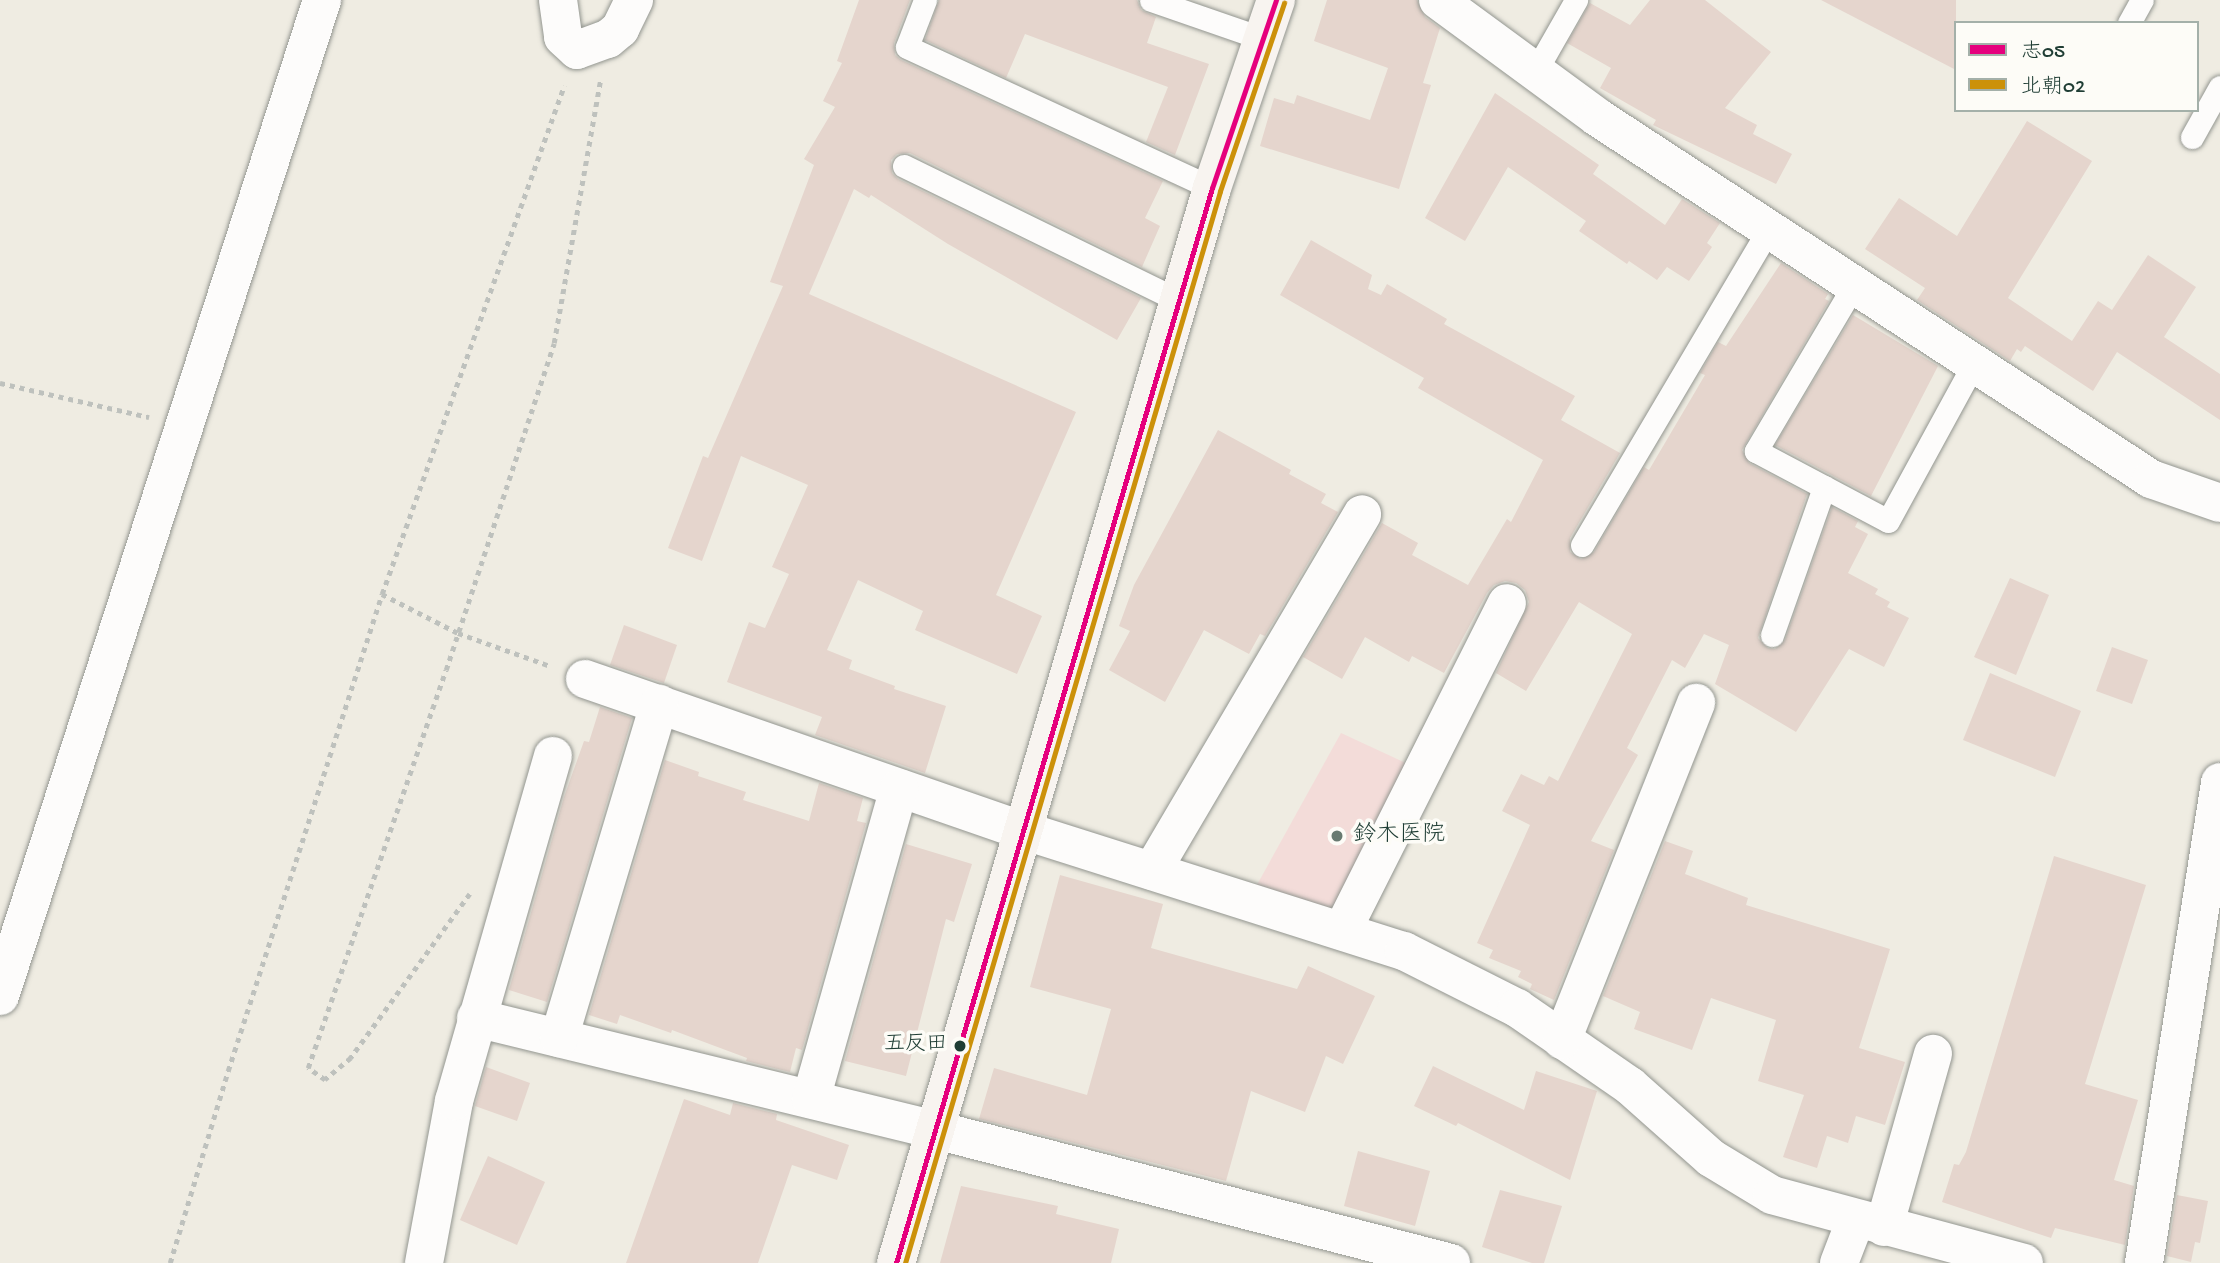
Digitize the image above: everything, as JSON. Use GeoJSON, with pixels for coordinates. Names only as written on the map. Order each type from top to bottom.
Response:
{"type":"FeatureCollection","features":[{"type":"Feature","properties":{"kind":"street"},"geometry":{"type":"LineString","coordinates":[[0,996],[322,0]]}},
{"type":"Feature","properties":{"kind":"street"},"geometry":{"type":"LineString","coordinates":[[558,0],[563,37],[593,45],[620,29],[634,0]]}},
{"type":"Feature","properties":{"kind":"street"},"geometry":{"type":"LineString","coordinates":[[896,1263],[1025,831],[1178,300],[1261,38],[1276,0]]}},
{"type":"Feature","properties":{"kind":"street"},"geometry":{"type":"LineString","coordinates":[[1438,0],[1597,117],[2151,479],[2220,503]]}},
{"type":"Feature","properties":{"kind":"street"},"geometry":{"type":"LineString","coordinates":[[1152,871],[1362,514]]}},
{"type":"Feature","properties":{"kind":"street"},"geometry":{"type":"LineString","coordinates":[[1342,931],[1507,603]]}},
{"type":"Feature","properties":{"kind":"street"},"geometry":{"type":"LineString","coordinates":[[585,679],[1025,831],[1404,951],[1517,1009],[1630,1086],[1711,1158],[1772,1195],[2024,1263]]}},
{"type":"Feature","properties":{"kind":"street"},"geometry":{"type":"LineString","coordinates":[[1563,1040],[1696,703]]}},
{"type":"Feature","properties":{"kind":"street"},"geometry":{"type":"LineString","coordinates":[[559,1038],[659,704]]}},
{"type":"Feature","properties":{"kind":"street"},"geometry":{"type":"LineString","coordinates":[[425,1263],[454,1101],[553,757]]}},
{"type":"Feature","properties":{"kind":"street"},"geometry":{"type":"LineString","coordinates":[[2144,1263],[2220,782]]}},
{"type":"Feature","properties":{"kind":"street"},"geometry":{"type":"LineString","coordinates":[[811,1099],[899,788]]}},
{"type":"Feature","properties":{"kind":"street"},"geometry":{"type":"LineString","coordinates":[[476,1018],[936,1130],[1451,1263]]}},
{"type":"Feature","properties":{"kind":"street"},"geometry":{"type":"LineString","coordinates":[[1839,1263],[1870,1223],[1933,1054]]}},
{"type":"Feature","properties":{"kind":"lane"},"geometry":{"type":"LineString","coordinates":[[925,0],[907,47],[1212,188]]}},
{"type":"Feature","properties":{"kind":"lane"},"geometry":{"type":"LineString","coordinates":[[1151,0],[1261,38]]}},
{"type":"Feature","properties":{"kind":"lane"},"geometry":{"type":"LineString","coordinates":[[1535,72],[1576,0]]}},
{"type":"Feature","properties":{"kind":"lane"},"geometry":{"type":"LineString","coordinates":[[2130,21],[2142,0]]}},
{"type":"Feature","properties":{"kind":"lane"},"geometry":{"type":"LineString","coordinates":[[2192,137],[2220,87]]}},
{"type":"Feature","properties":{"kind":"lane"},"geometry":{"type":"LineString","coordinates":[[904,166],[1178,300]]}},
{"type":"Feature","properties":{"kind":"lane"},"geometry":{"type":"LineString","coordinates":[[1582,545],[1769,229]]}},
{"type":"Feature","properties":{"kind":"lane"},"geometry":{"type":"LineString","coordinates":[[1854,285],[1756,452],[1888,521],[1974,363]]}},
{"type":"Feature","properties":{"kind":"lane"},"geometry":{"type":"LineString","coordinates":[[1772,635],[1824,487]]}},
{"type":"Feature","properties":{"kind":"path"},"geometry":{"type":"LineString","coordinates":[[170,1263],[228,1071],[382,594],[593,45]]}},
{"type":"Feature","properties":{"kind":"path"},"geometry":{"type":"LineString","coordinates":[[476,887],[351,1058],[325,1080],[308,1069],[458,633],[554,343],[593,45]]}},
{"type":"Feature","properties":{"kind":"path"},"geometry":{"type":"LineString","coordinates":[[0,383],[184,425]]}},
{"type":"Feature","properties":{"kind":"path"},"geometry":{"type":"LineString","coordinates":[[382,594],[458,633],[585,679]]}},
{"type":"Feature","properties":{"kind":"shaded area","name":"鈴木医院"},"geometry":{"type":"Polygon","coordinates":[[[1341,733],[1423,771],[1342,931],[1248,901],[1341,733]]]}},
{"type":"Feature","properties":{"kind":"building"},"geometry":{"type":"Polygon","coordinates":[[[859,0],[910,0],[894,43],[895,55],[901,60],[1163,181],[1145,218],[1160,226],[1142,267],[910,153],[897,154],[891,160],[892,173],[898,179],[1141,298],[1117,340],[948,244],[871,195],[869,198],[854,189],[809,294],[1076,412],[996,595],[1042,616],[1017,674],[915,630],[923,611],[858,580],[827,650],[852,660],[849,669],[895,686],[894,689],[946,706],[925,773],[815,735],[822,717],[727,682],[749,622],[765,628],[789,574],[772,567],[808,485],[741,456],[702,561],[668,548],[703,456],[708,458],[783,286],[770,282],[814,165],[804,159],[835,107],[823,101],[842,63],[837,61],[859,0]]]}},
{"type":"Feature","properties":{"kind":"building"},"geometry":{"type":"Polygon","coordinates":[[[939,0],[1137,0],[1141,10],[1156,17],[1147,43],[1209,64],[1175,155],[1146,142],[1168,87],[1025,34],[1006,78],[925,40],[939,0]]]}},
{"type":"Feature","properties":{"kind":"building"},"geometry":{"type":"Polygon","coordinates":[[[1327,0],[1417,0],[1425,17],[1440,28],[1423,83],[1431,85],[1399,189],[1260,146],[1274,98],[1294,104],[1297,95],[1370,120],[1388,68],[1314,41],[1327,0]]]}},
{"type":"Feature","properties":{"kind":"building"},"geometry":{"type":"Polygon","coordinates":[[[1650,0],[1705,0],[1771,52],[1725,108],[1757,125],[1753,134],[1792,154],[1776,184],[1653,125],[1656,120],[1600,88],[1611,68],[1567,43],[1590,3],[1630,25],[1650,0]]]}},
{"type":"Feature","properties":{"kind":"building"},"geometry":{"type":"Polygon","coordinates":[[[1821,0],[1956,0],[1954,69],[1821,0]]]}},
{"type":"Feature","properties":{"kind":"building"},"geometry":{"type":"Polygon","coordinates":[[[1495,93],[1599,165],[1593,174],[1665,225],[1682,199],[1720,223],[1707,243],[1712,247],[1689,281],[1667,267],[1657,280],[1629,261],[1627,264],[1579,231],[1586,221],[1508,167],[1465,241],[1425,218],[1495,93]]]}},
{"type":"Feature","properties":{"kind":"building"},"geometry":{"type":"Polygon","coordinates":[[[2027,121],[2092,161],[2008,298],[2072,341],[2098,301],[2112,310],[2148,255],[2196,287],[2164,337],[2220,374],[2220,420],[2117,352],[2093,391],[2025,346],[2021,352],[2017,349],[2010,361],[1917,300],[1925,288],[1865,249],[1899,198],[1957,236],[2027,121]]]}},
{"type":"Feature","properties":{"kind":"building"},"geometry":{"type":"Polygon","coordinates":[[[1311,240],[1372,275],[1368,289],[1381,295],[1387,284],[1447,319],[1444,324],[1575,396],[1561,420],[1620,453],[1570,538],[1570,552],[1581,559],[1594,552],[1644,467],[1649,470],[1705,375],[1700,373],[1718,342],[1726,346],[1781,263],[1828,294],[1825,299],[1829,301],[1742,450],[1749,463],[1807,494],[1758,638],[1768,648],[1775,649],[1785,640],[1832,507],[1858,521],[1855,527],[1868,534],[1848,573],[1878,589],[1875,594],[1890,602],[1887,607],[1909,618],[1884,667],[1849,649],[1796,732],[1715,684],[1729,645],[1704,634],[1685,668],[1672,660],[1627,748],[1638,755],[1591,841],[1614,850],[1554,1000],[1530,989],[1532,984],[1518,977],[1521,971],[1489,958],[1493,950],[1477,943],[1530,825],[1502,811],[1521,774],[1544,785],[1549,776],[1558,781],[1632,634],[1579,602],[1526,691],[1496,673],[1529,602],[1525,590],[1516,583],[1505,581],[1494,585],[1487,593],[1444,673],[1412,656],[1409,662],[1365,637],[1342,679],[1303,657],[1382,523],[1418,543],[1412,555],[1468,585],[1507,519],[1511,522],[1543,460],[1418,388],[1424,378],[1280,295],[1311,240]]]}},
{"type":"Feature","properties":{"kind":"building"},"geometry":{"type":"Polygon","coordinates":[[[1853,315],[1938,366],[1871,496],[1775,445],[1853,315]]]}},
{"type":"Feature","properties":{"kind":"building"},"geometry":{"type":"Polygon","coordinates":[[[1218,430],[1291,470],[1289,474],[1326,494],[1321,503],[1338,512],[1265,636],[1260,634],[1249,654],[1204,630],[1165,702],[1109,670],[1130,631],[1119,626],[1134,585],[1218,430]]]}},
{"type":"Feature","properties":{"kind":"building"},"geometry":{"type":"Polygon","coordinates":[[[2010,578],[2049,595],[2016,675],[1974,657],[2010,578]]]}},
{"type":"Feature","properties":{"kind":"building"},"geometry":{"type":"Polygon","coordinates":[[[624,625],[677,645],[664,683],[610,665],[624,625]]]}},
{"type":"Feature","properties":{"kind":"building"},"geometry":{"type":"Polygon","coordinates":[[[2112,647],[2148,660],[2132,704],[2096,691],[2112,647]]]}},
{"type":"Feature","properties":{"kind":"building"},"geometry":{"type":"Polygon","coordinates":[[[1990,673],[2081,711],[2055,777],[1963,740],[1990,673]]]}},
{"type":"Feature","properties":{"kind":"building"},"geometry":{"type":"Polygon","coordinates":[[[600,707],[632,718],[547,1002],[509,990],[564,797],[584,741],[589,742],[600,707]]]}},
{"type":"Feature","properties":{"kind":"building"},"geometry":{"type":"Polygon","coordinates":[[[665,760],[699,772],[698,776],[746,792],[743,800],[809,821],[819,783],[863,798],[857,821],[866,823],[802,1050],[796,1048],[790,1072],[746,1061],[747,1058],[672,1030],[671,1033],[620,1015],[617,1024],[589,1015],[665,760]]]}},
{"type":"Feature","properties":{"kind":"building"},"geometry":{"type":"Polygon","coordinates":[[[1665,841],[1693,851],[1685,874],[1748,898],[1746,905],[1890,949],[1859,1048],[1905,1062],[1885,1125],[1856,1116],[1848,1143],[1827,1136],[1817,1168],[1783,1157],[1804,1095],[1758,1081],[1776,1020],[1711,998],[1692,1050],[1634,1029],[1640,1012],[1603,996],[1665,841]]]}},
{"type":"Feature","properties":{"kind":"building"},"geometry":{"type":"Polygon","coordinates":[[[906,844],[972,864],[954,922],[946,919],[906,1076],[845,1061],[906,844]]]}},
{"type":"Feature","properties":{"kind":"building"},"geometry":{"type":"Polygon","coordinates":[[[2054,856],[2146,885],[2085,1084],[2138,1100],[2114,1180],[2134,1186],[2125,1245],[2055,1228],[2051,1238],[1942,1202],[1954,1164],[1959,1165],[1966,1152],[2054,856]]]}},
{"type":"Feature","properties":{"kind":"building"},"geometry":{"type":"Polygon","coordinates":[[[1060,875],[1163,904],[1151,948],[1297,989],[1308,966],[1375,996],[1343,1064],[1326,1056],[1305,1112],[1251,1091],[1226,1181],[979,1119],[994,1068],[1087,1095],[1111,1009],[1030,987],[1060,875]]]}},
{"type":"Feature","properties":{"kind":"building"},"geometry":{"type":"Polygon","coordinates":[[[1433,1066],[1524,1110],[1536,1071],[1597,1091],[1570,1180],[1458,1123],[1456,1126],[1414,1106],[1433,1066]]]}},
{"type":"Feature","properties":{"kind":"building"},"geometry":{"type":"Polygon","coordinates":[[[486,1067],[530,1083],[517,1121],[475,1106],[486,1067]]]}},
{"type":"Feature","properties":{"kind":"building"},"geometry":{"type":"Polygon","coordinates":[[[684,1099],[730,1115],[733,1103],[777,1114],[776,1120],[849,1145],[837,1180],[792,1165],[758,1263],[626,1263],[684,1099]]]}},
{"type":"Feature","properties":{"kind":"building"},"geometry":{"type":"Polygon","coordinates":[[[1358,1151],[1430,1171],[1415,1226],[1344,1206],[1358,1151]]]}},
{"type":"Feature","properties":{"kind":"building"},"geometry":{"type":"Polygon","coordinates":[[[488,1156],[545,1182],[517,1245],[460,1220],[488,1156]]]}},
{"type":"Feature","properties":{"kind":"building"},"geometry":{"type":"Polygon","coordinates":[[[961,1186],[1058,1206],[1056,1214],[1119,1229],[1111,1263],[940,1263],[961,1186]]]}},
{"type":"Feature","properties":{"kind":"building"},"geometry":{"type":"Polygon","coordinates":[[[1500,1190],[1562,1206],[1544,1263],[1532,1263],[1482,1247],[1500,1190]]]}},
{"type":"Feature","properties":{"kind":"building"},"geometry":{"type":"Polygon","coordinates":[[[2177,1195],[2208,1201],[2200,1243],[2195,1242],[2191,1262],[2167,1256],[2177,1195]]]}},
{"type":"Feature","properties":{"kind":"transit line","name":"志05"},"geometry":{"type":"LineString","coordinates":[[896,1263],[1212,188],[1276,0]]}},
{"type":"Feature","properties":{"kind":"transit line","name":"北朝02"},"geometry":{"type":"LineString","coordinates":[[905,1263],[1220,191],[1284,3]]}},
{"type":"Feature","properties":{"kind":"place","name":"鈴木医院"},"geometry":{"type":"Point","coordinates":[1337,836]}},
{"type":"Feature","properties":{"kind":"place","name":"五反田"},"geometry":{"type":"Point","coordinates":[960,1046]}}]}
